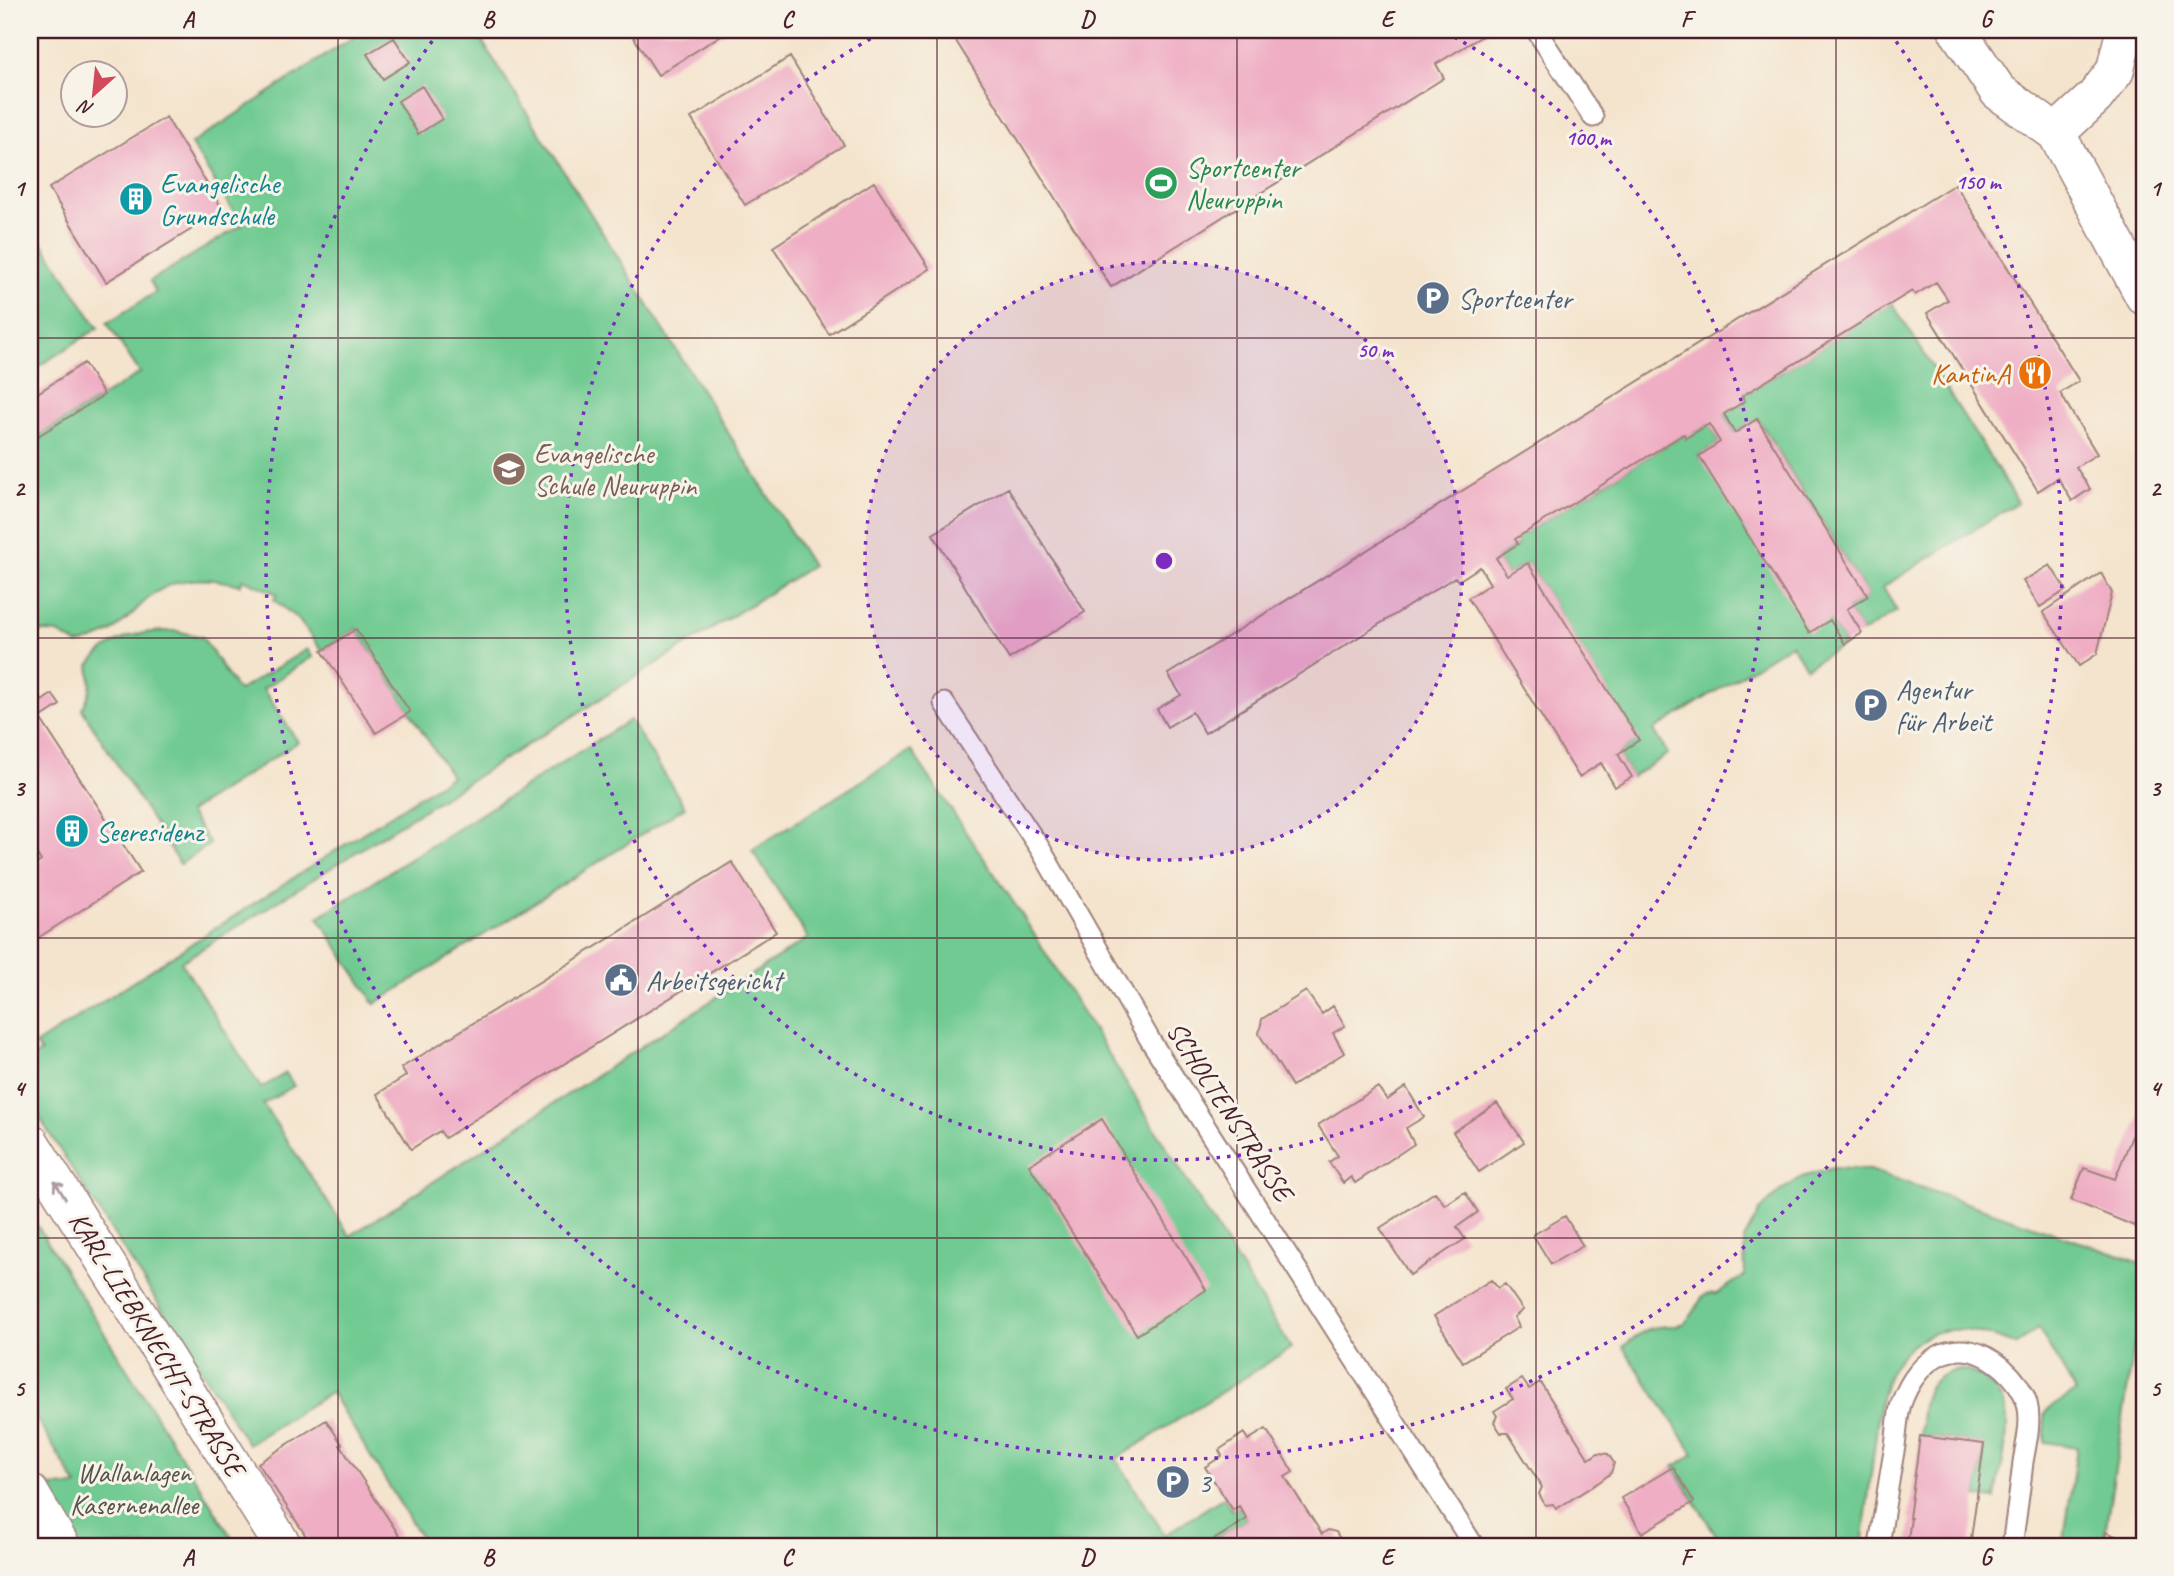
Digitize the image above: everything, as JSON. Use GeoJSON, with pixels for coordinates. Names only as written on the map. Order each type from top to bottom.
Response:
{"type":"FeatureCollection","features":[{"type":"Feature","properties":{"kind":"street"},"geometry":{"type":"LineString","coordinates":[[1957,30],[1998,91],[2056,134],[2144,296]]}},
{"type":"Feature","properties":{"kind":"street"},"geometry":{"type":"LineString","coordinates":[[2056,134],[2095,97],[2115,71],[2125,30]]}},
{"type":"Feature","properties":{"kind":"street","name":"KARL-LIEBKNECHT-STRASSE"},"geometry":{"type":"LineString","coordinates":[[30,1142],[283,1546]]}},
{"type":"Feature","properties":{"kind":"street"},"geometry":{"type":"LineString","coordinates":[[30,1493],[61,1546]]}},
{"type":"Feature","properties":{"kind":"lane"},"geometry":{"type":"LineString","coordinates":[[1536,30],[1593,117]]}},
{"type":"Feature","properties":{"kind":"lane","name":"SCHOLTENSTRASSE"},"geometry":{"type":"LineString","coordinates":[[944,703],[1041,850],[1150,1040],[1474,1546]]}},
{"type":"Feature","properties":{"kind":"lane"},"geometry":{"type":"LineString","coordinates":[[1879,1546],[1901,1404],[1921,1367],[1943,1352],[1960,1349],[1979,1352],[1996,1362],[2020,1388],[2027,1403],[2026,1442],[2012,1546]]}},
{"type":"Feature","properties":{"kind":"green space"},"geometry":{"type":"Polygon","coordinates":[[[357,30],[475,30],[812,566],[181,962],[261,1088],[286,1073],[294,1086],[263,1104],[350,1236],[808,938],[752,850],[911,750],[1022,915],[1291,1348],[1116,1459],[1165,1535],[1224,1497],[1232,1510],[1239,1506],[1247,1519],[1204,1546],[426,1546],[331,1392],[248,1444],[30,1103],[30,1059],[41,1052],[35,1045],[451,776],[356,629],[322,651],[298,619],[274,600],[277,594],[243,579],[240,585],[218,580],[196,580],[164,587],[112,631],[78,645],[58,633],[34,631],[30,625],[30,441],[140,373],[107,323],[156,292],[150,281],[242,225],[191,144],[358,34],[357,30]]]}},
{"type":"Feature","properties":{"kind":"green space"},"geometry":{"type":"Polygon","coordinates":[[[30,224],[98,328],[30,372],[30,224]]]}},
{"type":"Feature","properties":{"kind":"green space"},"geometry":{"type":"Polygon","coordinates":[[[1892,303],[2018,502],[1883,587],[1897,611],[1862,633],[1847,609],[1868,596],[1758,419],[1735,433],[1724,414],[1745,401],[1742,396],[1892,303]]]}},
{"type":"Feature","properties":{"kind":"green space"},"geometry":{"type":"Polygon","coordinates":[[[1709,424],[1720,442],[1699,456],[1830,620],[1845,644],[1806,667],[1791,644],[1654,730],[1668,754],[1632,777],[1618,754],[1638,740],[1528,563],[1507,575],[1496,558],[1518,545],[1515,539],[1684,434],[1686,438],[1709,424]]]}},
{"type":"Feature","properties":{"kind":"green space"},"geometry":{"type":"Polygon","coordinates":[[[176,631],[202,637],[238,691],[307,649],[312,657],[263,689],[298,742],[189,812],[210,844],[180,864],[82,709],[90,688],[89,665],[98,655],[128,637],[151,632],[176,631]]]}},
{"type":"Feature","properties":{"kind":"green space"},"geometry":{"type":"Polygon","coordinates":[[[630,720],[685,807],[375,1004],[318,917],[630,720]]]}},
{"type":"Feature","properties":{"kind":"green space"},"geometry":{"type":"Polygon","coordinates":[[[1833,1168],[1870,1170],[2144,1264],[2144,1283],[2103,1546],[2063,1546],[2077,1447],[2045,1442],[2044,1414],[2076,1392],[2038,1328],[2016,1345],[1975,1332],[1938,1332],[1919,1340],[1902,1355],[1890,1372],[1881,1398],[1862,1546],[1713,1546],[1716,1535],[1673,1467],[1694,1454],[1623,1347],[1648,1329],[1685,1322],[1705,1295],[1716,1294],[1745,1275],[1744,1239],[1761,1209],[1779,1192],[1802,1177],[1833,1168]]]}},
{"type":"Feature","properties":{"kind":"green space","name":"Wallanlagen Kasernenallee"},"geometry":{"type":"Polygon","coordinates":[[[30,1214],[237,1546],[80,1546],[48,1487],[77,1486],[30,1408],[30,1214]]]}},
{"type":"Feature","properties":{"kind":"green space"},"geometry":{"type":"Polygon","coordinates":[[[1956,1370],[1966,1371],[1984,1379],[2003,1403],[2007,1423],[2006,1441],[1995,1499],[1977,1496],[1984,1444],[1920,1436],[1923,1404],[1930,1387],[1944,1374],[1956,1370]]]}},
{"type":"Feature","properties":{"kind":"building"},"geometry":{"type":"Polygon","coordinates":[[[629,30],[729,30],[658,75],[629,30]]]}},
{"type":"Feature","properties":{"kind":"building","name":"Sportcenter Neuruppin"},"geometry":{"type":"Polygon","coordinates":[[[949,30],[1492,30],[1436,64],[1444,78],[1111,287],[949,30]]]}},
{"type":"Feature","properties":{"kind":"building"},"geometry":{"type":"Polygon","coordinates":[[[394,38],[410,62],[383,79],[367,54],[394,38]]]}},
{"type":"Feature","properties":{"kind":"building"},"geometry":{"type":"Polygon","coordinates":[[[790,57],[844,145],[745,205],[691,118],[790,57]]]}},
{"type":"Feature","properties":{"kind":"building"},"geometry":{"type":"Polygon","coordinates":[[[422,86],[442,119],[418,134],[398,101],[422,86]]]}},
{"type":"Feature","properties":{"kind":"building","name":"Evangelische Grundschule"},"geometry":{"type":"Polygon","coordinates":[[[166,117],[223,210],[106,282],[49,188],[166,117]]]}},
{"type":"Feature","properties":{"kind":"building"},"geometry":{"type":"Polygon","coordinates":[[[874,182],[930,269],[829,334],[773,247],[874,182]]]}},
{"type":"Feature","properties":{"kind":"building","name":"Agentur für Arbeit"},"geometry":{"type":"Polygon","coordinates":[[[1955,184],[2079,381],[2060,393],[2097,454],[2076,467],[2090,489],[2072,501],[2058,478],[2038,491],[1927,313],[1948,300],[1936,282],[1915,295],[1912,291],[1742,396],[1745,401],[1724,414],[1735,433],[1757,419],[1868,596],[1847,609],[1862,633],[1845,644],[1830,620],[1809,633],[1699,456],[1720,442],[1709,424],[1686,438],[1684,434],[1515,539],[1518,544],[1496,558],[1507,575],[1528,563],[1639,740],[1618,754],[1632,777],[1615,787],[1601,763],[1579,777],[1468,598],[1490,584],[1480,567],[1458,581],[1455,577],[1205,733],[1192,712],[1167,727],[1157,709],[1181,695],[1168,674],[1955,184]]]}},
{"type":"Feature","properties":{"kind":"building"},"geometry":{"type":"Polygon","coordinates":[[[84,363],[104,395],[30,441],[30,398],[84,363]]]}},
{"type":"Feature","properties":{"kind":"building"},"geometry":{"type":"Polygon","coordinates":[[[1008,488],[1085,612],[1009,659],[933,534],[1008,488]]]}},
{"type":"Feature","properties":{"kind":"building"},"geometry":{"type":"Polygon","coordinates":[[[2050,565],[2066,590],[2040,607],[2023,581],[2050,565]]]}},
{"type":"Feature","properties":{"kind":"building"},"geometry":{"type":"Polygon","coordinates":[[[2101,573],[2112,593],[2097,654],[2079,666],[2043,612],[2101,573]]]}},
{"type":"Feature","properties":{"kind":"building"},"geometry":{"type":"Polygon","coordinates":[[[356,629],[410,712],[376,733],[322,651],[356,629]]]}},
{"type":"Feature","properties":{"kind":"building"},"geometry":{"type":"Polygon","coordinates":[[[30,658],[36,668],[30,672],[30,658]]]}},
{"type":"Feature","properties":{"kind":"building","name":"Seeresidenz"},"geometry":{"type":"Polygon","coordinates":[[[30,683],[42,701],[52,694],[60,705],[40,718],[141,872],[30,943],[30,868],[41,861],[30,843],[30,683]]]}},
{"type":"Feature","properties":{"kind":"building","name":"Arbeitsgericht"},"geometry":{"type":"Polygon","coordinates":[[[732,862],[776,932],[445,1138],[440,1131],[411,1149],[377,1094],[406,1076],[401,1068],[732,862]]]}},
{"type":"Feature","properties":{"kind":"building"},"geometry":{"type":"Polygon","coordinates":[[[1306,991],[1322,1014],[1333,1006],[1345,1026],[1333,1033],[1344,1053],[1292,1086],[1259,1034],[1262,1019],[1306,991]]]}},
{"type":"Feature","properties":{"kind":"building"},"geometry":{"type":"Polygon","coordinates":[[[1378,1087],[1387,1100],[1406,1087],[1424,1117],[1406,1128],[1414,1144],[1355,1183],[1351,1177],[1343,1183],[1329,1162],[1338,1156],[1318,1125],[1378,1087]]]}},
{"type":"Feature","properties":{"kind":"building"},"geometry":{"type":"Polygon","coordinates":[[[1497,1103],[1524,1142],[1479,1172],[1453,1132],[1497,1103]]]}},
{"type":"Feature","properties":{"kind":"building"},"geometry":{"type":"Polygon","coordinates":[[[2144,1106],[2144,1230],[2071,1200],[2084,1168],[2115,1179],[2144,1106]]]}},
{"type":"Feature","properties":{"kind":"building"},"geometry":{"type":"Polygon","coordinates":[[[1102,1119],[1206,1290],[1137,1335],[1029,1165],[1102,1119]]]}},
{"type":"Feature","properties":{"kind":"building"},"geometry":{"type":"Polygon","coordinates":[[[1435,1192],[1445,1205],[1465,1192],[1478,1212],[1457,1227],[1465,1239],[1410,1275],[1380,1228],[1435,1192]]]}},
{"type":"Feature","properties":{"kind":"building"},"geometry":{"type":"Polygon","coordinates":[[[1565,1216],[1583,1246],[1551,1264],[1533,1235],[1565,1216]]]}},
{"type":"Feature","properties":{"kind":"building"},"geometry":{"type":"Polygon","coordinates":[[[1491,1280],[1498,1288],[1505,1284],[1523,1310],[1514,1317],[1519,1327],[1463,1362],[1434,1316],[1491,1280]]]}},
{"type":"Feature","properties":{"kind":"building"},"geometry":{"type":"Polygon","coordinates":[[[1522,1379],[1529,1389],[1540,1382],[1589,1459],[1598,1453],[1608,1454],[1614,1463],[1611,1473],[1556,1509],[1553,1504],[1545,1505],[1539,1494],[1542,1487],[1508,1433],[1501,1433],[1494,1422],[1497,1416],[1494,1411],[1513,1399],[1506,1389],[1522,1379]]]}},
{"type":"Feature","properties":{"kind":"building"},"geometry":{"type":"Polygon","coordinates":[[[326,1420],[399,1535],[382,1546],[310,1546],[310,1542],[258,1463],[326,1420]]]}},
{"type":"Feature","properties":{"kind":"building"},"geometry":{"type":"Polygon","coordinates":[[[1266,1429],[1293,1472],[1285,1477],[1322,1534],[1328,1530],[1336,1532],[1344,1546],[1204,1546],[1247,1519],[1239,1506],[1233,1510],[1205,1467],[1222,1456],[1219,1450],[1244,1433],[1248,1440],[1266,1429]]]}},
{"type":"Feature","properties":{"kind":"building"},"geometry":{"type":"Polygon","coordinates":[[[1920,1436],[1984,1444],[1970,1546],[1907,1546],[1920,1436]]]}},
{"type":"Feature","properties":{"kind":"building"},"geometry":{"type":"Polygon","coordinates":[[[1673,1467],[1694,1502],[1642,1533],[1621,1498],[1673,1467]]]}},
{"type":"Feature","properties":{"kind":"building"},"geometry":{"type":"Polygon","coordinates":[[[2106,1532],[2138,1546],[2103,1546],[2106,1532]]]}},
{"type":"Feature","properties":{"kind":"place","name":"Sportcenter Neuruppin"},"geometry":{"type":"Point","coordinates":[1161,183]}},
{"type":"Feature","properties":{"kind":"place","name":"Evangelische Grundschule"},"geometry":{"type":"Point","coordinates":[136,199]}},
{"type":"Feature","properties":{"kind":"place","name":"Sportcenter"},"geometry":{"type":"Point","coordinates":[1433,298]}},
{"type":"Feature","properties":{"kind":"place","name":"KantinA"},"geometry":{"type":"Point","coordinates":[2035,373]}},
{"type":"Feature","properties":{"kind":"place","name":"Evangelische Schule Neuruppin"},"geometry":{"type":"Point","coordinates":[509,469]}},
{"type":"Feature","properties":{"kind":"place","name":"Agentur für Arbeit"},"geometry":{"type":"Point","coordinates":[1871,705]}},
{"type":"Feature","properties":{"kind":"place","name":"Seeresidenz"},"geometry":{"type":"Point","coordinates":[72,831]}},
{"type":"Feature","properties":{"kind":"place","name":"Arbeitsgericht"},"geometry":{"type":"Point","coordinates":[621,980]}},
{"type":"Feature","properties":{"kind":"place","name":"3"},"geometry":{"type":"Point","coordinates":[1173,1482]}}]}
